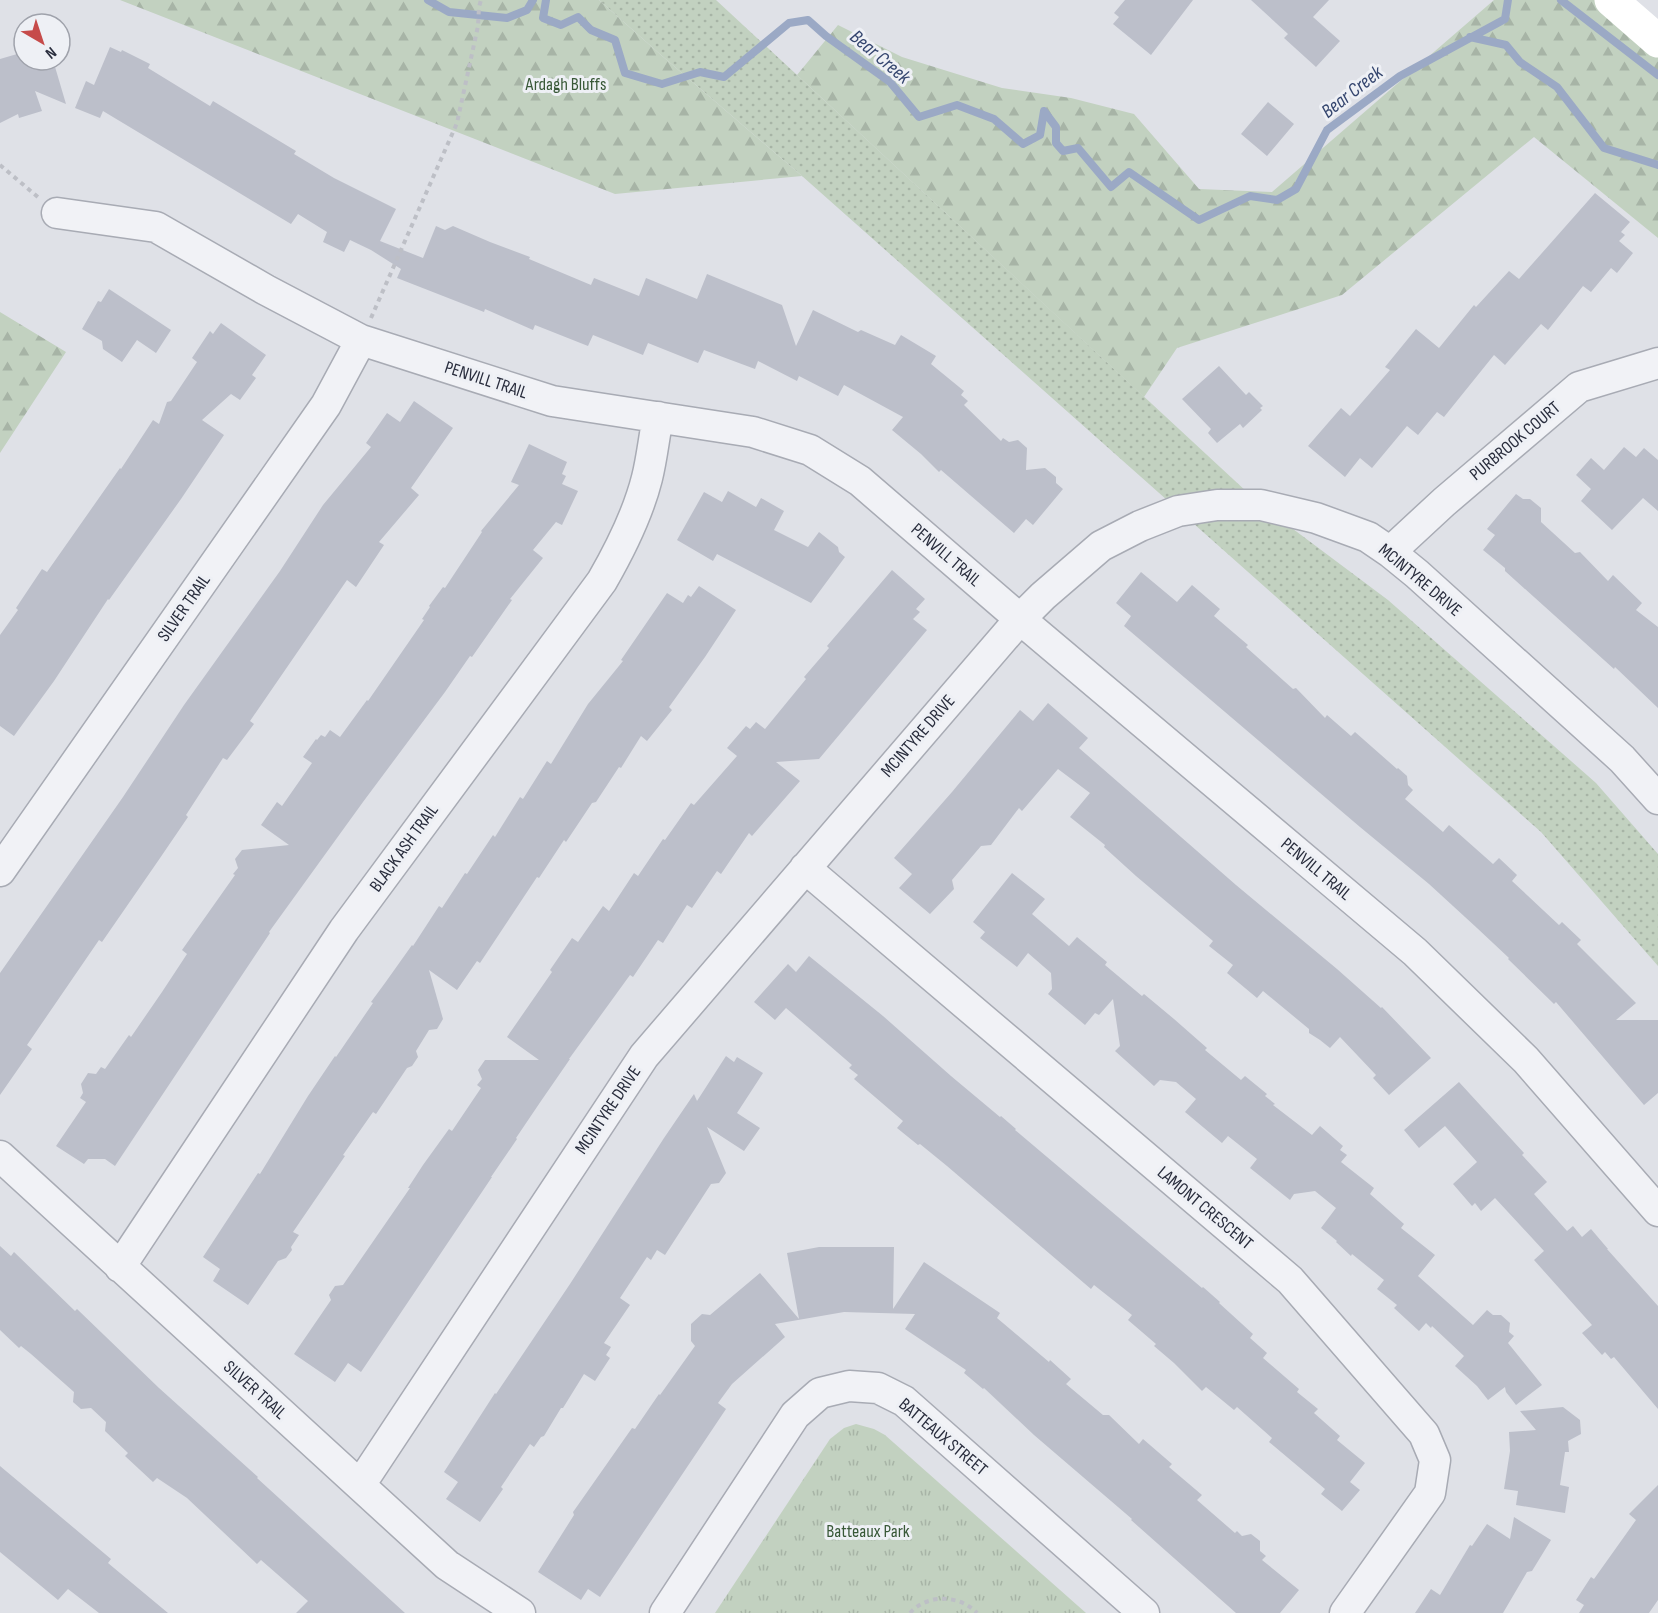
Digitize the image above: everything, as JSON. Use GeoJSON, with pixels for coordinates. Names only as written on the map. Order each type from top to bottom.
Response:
{"type":"FeatureCollection","features":[{"type":"Feature","properties":{"kind":"main road"},"geometry":{"type":"LineString","coordinates":[[1611,0],[1658,41]]}},
{"type":"Feature","properties":{"kind":"street","name":"PENVILL TRAIL"},"geometry":{"type":"LineString","coordinates":[[57,213],[156,227],[266,290],[361,340],[552,401],[753,432],[810,450],[860,481],[1415,952],[1526,1060],[1658,1211]]}},
{"type":"Feature","properties":{"kind":"street","name":"SILVER TRAIL"},"geometry":{"type":"LineString","coordinates":[[0,871],[326,405],[361,340]]}},
{"type":"Feature","properties":{"kind":"street","name":"PURBROOK COURT"},"geometry":{"type":"LineString","coordinates":[[1390,552],[1444,502],[1579,387],[1658,363]]}},
{"type":"Feature","properties":{"kind":"street","name":"BLACK ASH TRAIL"},"geometry":{"type":"LineString","coordinates":[[120,1267],[344,930],[602,580],[636,514],[647,478],[658,417]]}},
{"type":"Feature","properties":{"kind":"street","name":"MCINTYRE DRIVE"},"geometry":{"type":"LineString","coordinates":[[360,1485],[644,1056],[1020,619],[1101,546],[1140,526],[1178,511],[1217,505],[1261,505],[1316,518],[1368,537],[1390,552],[1622,759],[1658,800]]}},
{"type":"Feature","properties":{"kind":"street","name":"LAMONT CRESCENT"},"geometry":{"type":"LineString","coordinates":[[805,868],[1290,1280],[1424,1434],[1435,1460],[1430,1493],[1345,1613]]}},
{"type":"Feature","properties":{"kind":"street","name":"SILVER TRAIL"},"geometry":{"type":"LineString","coordinates":[[0,1156],[447,1565],[520,1613]]}},
{"type":"Feature","properties":{"kind":"street","name":"BATTEAUX STREET"},"geometry":{"type":"LineString","coordinates":[[665,1613],[795,1415],[820,1393],[849,1386],[878,1388],[904,1401],[1144,1613]]}},
{"type":"Feature","properties":{"kind":"path"},"geometry":{"type":"LineString","coordinates":[[361,340],[457,123],[478,26],[481,0]]}},
{"type":"Feature","properties":{"kind":"path"},"geometry":{"type":"LineString","coordinates":[[0,165],[57,213]]}},
{"type":"Feature","properties":{"kind":"path"},"geometry":{"type":"LineString","coordinates":[[910,1613],[928,1600],[944,1598],[959,1601],[977,1613]]}},
{"type":"Feature","properties":{"kind":"green space","name":"Ardagh Bluffs"},"geometry":{"type":"Polygon","coordinates":[[[120,0],[599,0],[802,176],[615,194],[120,0]]]}},
{"type":"Feature","properties":{"kind":"green space"},"geometry":{"type":"Polygon","coordinates":[[[599,0],[716,0],[1261,505],[1388,600],[1596,783],[1658,854],[1658,966],[1541,832],[802,176],[599,0]]]}},
{"type":"Feature","properties":{"kind":"green space"},"geometry":{"type":"Polygon","coordinates":[[[1494,0],[1611,0],[1658,41],[1658,238],[1534,137],[1342,295],[1177,348],[1144,397],[797,75],[838,25],[902,57],[1002,88],[1071,98],[1134,114],[1199,189],[1272,192],[1494,0]]]}},
{"type":"Feature","properties":{"kind":"green space"},"geometry":{"type":"Polygon","coordinates":[[[0,312],[66,352],[0,453],[0,312]]]}},
{"type":"Feature","properties":{"kind":"green space","name":"Batteaux Park"},"geometry":{"type":"Polygon","coordinates":[[[856,1424],[885,1435],[1086,1613],[715,1613],[830,1439],[844,1428],[856,1424]]]}},
{"type":"Feature","properties":{"kind":"building"},"geometry":{"type":"Polygon","coordinates":[[[1125,0],[1193,0],[1151,55],[1113,24],[1119,17],[1114,13],[1125,0]]]}},
{"type":"Feature","properties":{"kind":"building"},"geometry":{"type":"Polygon","coordinates":[[[1251,0],[1329,0],[1313,17],[1340,41],[1316,67],[1284,38],[1288,34],[1251,0]]]}},
{"type":"Feature","properties":{"kind":"building"},"geometry":{"type":"Polygon","coordinates":[[[110,47],[121,52],[122,50],[150,64],[148,68],[210,106],[213,101],[296,151],[294,154],[334,178],[396,209],[380,241],[423,258],[436,226],[445,230],[453,226],[591,285],[594,278],[639,296],[646,278],[697,299],[707,274],[782,305],[796,346],[813,310],[858,332],[861,330],[895,345],[901,335],[936,356],[931,364],[964,391],[961,395],[968,401],[964,405],[1001,441],[1003,438],[1009,442],[1018,440],[1027,448],[1026,470],[1045,468],[1056,477],[1056,483],[1063,489],[1033,525],[1026,519],[1014,533],[892,430],[903,417],[844,385],[838,396],[799,376],[797,381],[758,361],[755,369],[704,350],[698,363],[648,343],[643,355],[593,335],[588,346],[535,325],[533,330],[485,309],[484,312],[397,278],[401,269],[371,250],[350,240],[344,252],[323,242],[327,232],[298,214],[291,224],[103,111],[100,118],[75,108],[86,81],[94,85],[110,47]]]}},
{"type":"Feature","properties":{"kind":"building"},"geometry":{"type":"Polygon","coordinates":[[[12,56],[12,72],[57,72],[66,104],[35,91],[42,111],[19,118],[18,114],[0,123],[0,59],[12,56]]]}},
{"type":"Feature","properties":{"kind":"building"},"geometry":{"type":"Polygon","coordinates":[[[1268,102],[1294,124],[1267,156],[1241,134],[1268,102]]]}},
{"type":"Feature","properties":{"kind":"building"},"geometry":{"type":"Polygon","coordinates":[[[1595,193],[1630,222],[1621,232],[1625,235],[1619,241],[1633,253],[1617,273],[1611,268],[1591,292],[1583,286],[1548,330],[1541,324],[1505,365],[1494,355],[1444,417],[1437,412],[1418,435],[1407,426],[1372,468],[1360,458],[1345,477],[1308,446],[1341,408],[1350,416],[1390,370],[1385,367],[1416,329],[1439,348],[1474,305],[1476,307],[1509,271],[1519,279],[1595,193]]]}},
{"type":"Feature","properties":{"kind":"building"},"geometry":{"type":"Polygon","coordinates":[[[109,289],[171,330],[156,353],[137,340],[122,362],[103,349],[102,341],[82,329],[98,301],[101,302],[109,289]]]}},
{"type":"Feature","properties":{"kind":"building"},"geometry":{"type":"Polygon","coordinates":[[[221,323],[266,355],[252,375],[256,378],[240,400],[231,394],[202,420],[224,435],[14,736],[0,726],[0,635],[42,569],[47,572],[153,420],[159,424],[167,402],[171,401],[197,362],[192,358],[210,331],[213,334],[221,323]]]}},
{"type":"Feature","properties":{"kind":"building"},"geometry":{"type":"Polygon","coordinates":[[[1219,366],[1246,395],[1249,392],[1263,406],[1260,408],[1262,410],[1243,428],[1240,424],[1217,443],[1208,433],[1211,429],[1182,399],[1219,366]]]}},
{"type":"Feature","properties":{"kind":"building"},"geometry":{"type":"Polygon","coordinates":[[[414,401],[453,428],[411,488],[419,495],[379,542],[384,545],[356,587],[347,580],[250,721],[254,724],[227,760],[223,758],[186,815],[188,817],[158,861],[102,942],[99,940],[27,1045],[32,1049],[0,1095],[0,973],[184,705],[280,571],[323,505],[371,447],[366,443],[387,413],[400,422],[414,401]]]}},
{"type":"Feature","properties":{"kind":"building"},"geometry":{"type":"Polygon","coordinates":[[[529,444],[567,462],[562,474],[566,476],[562,484],[578,491],[562,525],[556,522],[533,550],[543,558],[510,599],[512,600],[472,657],[470,656],[269,932],[115,1166],[105,1159],[88,1159],[84,1164],[56,1146],[86,1102],[80,1098],[83,1093],[81,1084],[88,1073],[96,1074],[101,1067],[105,1069],[129,1035],[131,1037],[162,992],[187,954],[182,950],[235,875],[233,874],[238,868],[235,859],[242,850],[289,845],[261,825],[277,802],[282,806],[312,763],[303,757],[316,739],[321,735],[325,737],[330,730],[340,737],[368,701],[481,531],[519,485],[511,482],[529,444]]]}},
{"type":"Feature","properties":{"kind":"building"},"geometry":{"type":"Polygon","coordinates":[[[1624,447],[1636,457],[1644,448],[1658,460],[1658,511],[1643,498],[1612,530],[1581,501],[1591,489],[1576,475],[1591,458],[1604,470],[1624,447]]]}},
{"type":"Feature","properties":{"kind":"building"},"geometry":{"type":"Polygon","coordinates":[[[728,491],[756,507],[761,498],[784,511],[774,530],[808,547],[819,532],[838,547],[839,552],[845,557],[811,603],[717,554],[713,561],[677,540],[704,492],[722,502],[728,491]]]}},
{"type":"Feature","properties":{"kind":"building"},"geometry":{"type":"Polygon","coordinates":[[[1516,494],[1523,499],[1530,499],[1541,508],[1541,522],[1575,553],[1580,552],[1608,581],[1613,575],[1642,603],[1636,610],[1658,627],[1658,708],[1483,550],[1495,535],[1487,529],[1516,494]]]}},
{"type":"Feature","properties":{"kind":"building"},"geometry":{"type":"Polygon","coordinates":[[[892,570],[925,599],[916,609],[920,612],[913,619],[927,630],[819,759],[776,762],[800,781],[752,836],[749,833],[721,874],[717,871],[692,908],[687,905],[663,943],[658,940],[633,977],[630,975],[569,1059],[361,1372],[348,1363],[335,1382],[294,1354],[331,1300],[329,1295],[335,1286],[343,1285],[410,1188],[408,1188],[423,1165],[449,1129],[452,1131],[481,1088],[477,1085],[482,1079],[478,1070],[485,1060],[539,1060],[507,1037],[552,972],[550,970],[572,938],[578,942],[603,906],[609,911],[634,873],[638,876],[691,803],[694,805],[737,756],[727,748],[746,726],[750,729],[756,722],[765,729],[806,679],[804,677],[829,648],[827,646],[892,570]]]}},
{"type":"Feature","properties":{"kind":"building"},"geometry":{"type":"Polygon","coordinates":[[[1141,572],[1177,602],[1192,585],[1220,609],[1214,616],[1293,689],[1296,688],[1325,718],[1327,715],[1351,736],[1355,732],[1407,776],[1408,785],[1413,790],[1405,799],[1443,832],[1449,825],[1493,864],[1499,858],[1517,875],[1512,881],[1559,925],[1562,922],[1581,940],[1577,944],[1636,1003],[1616,1020],[1658,1020],[1658,1093],[1644,1105],[1556,1002],[1554,1004],[1477,928],[1429,884],[1124,626],[1131,616],[1116,603],[1141,572]]]}},
{"type":"Feature","properties":{"kind":"building"},"geometry":{"type":"Polygon","coordinates":[[[699,586],[736,610],[669,707],[672,710],[647,741],[641,736],[596,802],[592,803],[566,842],[564,840],[539,878],[537,877],[480,963],[477,961],[457,990],[429,970],[443,1019],[437,1029],[429,1030],[416,1051],[418,1057],[412,1066],[407,1068],[376,1114],[373,1112],[343,1155],[345,1156],[293,1232],[299,1235],[291,1247],[292,1250],[286,1258],[278,1261],[248,1305],[213,1281],[220,1269],[203,1257],[258,1173],[260,1174],[308,1096],[373,1003],[371,1002],[413,946],[439,906],[442,908],[493,835],[495,837],[520,797],[523,799],[547,761],[551,764],[588,704],[623,661],[621,660],[667,593],[683,603],[688,595],[691,597],[699,586]]]}},
{"type":"Feature","properties":{"kind":"building"},"geometry":{"type":"Polygon","coordinates":[[[1048,703],[1088,738],[1079,748],[1236,885],[1382,1007],[1431,1058],[1389,1095],[1373,1078],[1376,1075],[1340,1037],[1330,1048],[1309,1033],[1309,1029],[1263,991],[1257,998],[1227,973],[1233,965],[1209,946],[1213,941],[1070,817],[1090,793],[1058,769],[1022,811],[1019,808],[991,845],[981,846],[952,880],[954,889],[930,914],[899,888],[912,874],[894,858],[1020,710],[1033,721],[1048,703]]]}},
{"type":"Feature","properties":{"kind":"building"},"geometry":{"type":"Polygon","coordinates":[[[1012,873],[1045,899],[1032,914],[1069,946],[1077,937],[1107,962],[1105,965],[1174,1019],[1207,1048],[1205,1050],[1241,1080],[1245,1076],[1267,1094],[1265,1096],[1275,1104],[1273,1105],[1312,1135],[1320,1126],[1343,1146],[1340,1150],[1347,1155],[1341,1162],[1374,1188],[1370,1194],[1404,1224],[1401,1228],[1435,1255],[1418,1276],[1473,1325],[1487,1310],[1493,1315],[1501,1315],[1510,1323],[1509,1332],[1514,1336],[1508,1343],[1542,1385],[1516,1405],[1505,1387],[1488,1400],[1477,1386],[1455,1366],[1464,1356],[1432,1326],[1431,1328],[1426,1323],[1419,1331],[1394,1308],[1397,1305],[1377,1289],[1384,1280],[1352,1254],[1351,1256],[1321,1228],[1336,1208],[1315,1191],[1294,1194],[1290,1200],[1250,1168],[1257,1159],[1228,1136],[1222,1143],[1185,1112],[1196,1099],[1176,1082],[1160,1080],[1154,1086],[1115,1051],[1120,1046],[1113,999],[1099,1015],[1095,1013],[1085,1025],[1048,994],[1052,989],[1051,973],[1028,953],[1017,967],[980,938],[985,932],[973,922],[1012,873]]]}},
{"type":"Feature","properties":{"kind":"building"},"geometry":{"type":"Polygon","coordinates":[[[809,956],[1203,1287],[1253,1334],[1250,1338],[1267,1353],[1263,1358],[1299,1389],[1297,1392],[1318,1409],[1314,1413],[1340,1436],[1337,1440],[1365,1463],[1350,1482],[1360,1490],[1342,1511],[1321,1494],[1325,1489],[1269,1442],[1272,1438],[1237,1407],[1234,1410],[1206,1387],[1202,1391],[1154,1346],[1156,1344],[1128,1320],[1132,1315],[1094,1285],[1091,1289],[947,1166],[897,1128],[903,1121],[854,1079],[858,1075],[849,1068],[852,1065],[807,1026],[786,1008],[775,1020],[754,1002],[788,964],[796,972],[809,956]]]}},
{"type":"Feature","properties":{"kind":"building"},"geometry":{"type":"Polygon","coordinates":[[[726,1056],[734,1062],[737,1057],[763,1073],[737,1113],[760,1128],[744,1151],[707,1127],[726,1173],[719,1183],[711,1184],[665,1255],[657,1250],[651,1260],[647,1257],[620,1298],[630,1305],[604,1343],[611,1347],[606,1355],[610,1358],[595,1381],[584,1374],[544,1436],[534,1447],[530,1444],[480,1522],[446,1499],[458,1482],[444,1472],[570,1284],[664,1138],[694,1094],[697,1101],[726,1056]]]}},
{"type":"Feature","properties":{"kind":"building"},"geometry":{"type":"Polygon","coordinates":[[[1459,1082],[1524,1153],[1522,1155],[1547,1182],[1534,1194],[1567,1231],[1573,1226],[1582,1237],[1591,1229],[1658,1306],[1658,1409],[1614,1357],[1611,1359],[1605,1352],[1602,1355],[1582,1333],[1592,1325],[1534,1260],[1544,1251],[1495,1198],[1481,1211],[1475,1203],[1472,1206],[1453,1184],[1477,1162],[1445,1126],[1419,1148],[1404,1130],[1459,1082]]]}},
{"type":"Feature","properties":{"kind":"building"},"geometry":{"type":"Polygon","coordinates":[[[0,1246],[11,1256],[14,1252],[75,1311],[77,1309],[159,1388],[405,1613],[296,1613],[308,1601],[261,1560],[257,1564],[187,1498],[157,1478],[153,1482],[125,1456],[128,1453],[105,1431],[106,1422],[91,1408],[81,1409],[73,1402],[74,1392],[0,1330],[0,1246]]]}},
{"type":"Feature","properties":{"kind":"building"},"geometry":{"type":"Polygon","coordinates":[[[819,1247],[894,1247],[893,1309],[924,1262],[1000,1313],[997,1318],[1071,1379],[1066,1384],[1103,1415],[1109,1415],[1139,1444],[1143,1439],[1172,1464],[1169,1467],[1202,1495],[1197,1500],[1235,1533],[1237,1531],[1242,1536],[1251,1534],[1260,1541],[1260,1551],[1266,1556],[1262,1560],[1299,1590],[1280,1613],[1236,1613],[984,1388],[964,1373],[966,1370],[905,1329],[915,1314],[844,1312],[775,1324],[785,1337],[732,1384],[718,1403],[726,1409],[600,1597],[588,1589],[581,1600],[538,1572],[574,1515],[573,1512],[632,1428],[635,1429],[695,1346],[691,1341],[691,1324],[702,1314],[710,1315],[760,1273],[799,1319],[787,1253],[819,1247]]]}},
{"type":"Feature","properties":{"kind":"building"},"geometry":{"type":"Polygon","coordinates":[[[1563,1407],[1580,1420],[1581,1434],[1568,1441],[1569,1452],[1565,1452],[1560,1485],[1569,1487],[1565,1513],[1516,1505],[1518,1491],[1504,1489],[1510,1451],[1509,1432],[1536,1430],[1520,1411],[1563,1407]]]}},
{"type":"Feature","properties":{"kind":"building"},"geometry":{"type":"Polygon","coordinates":[[[0,1466],[111,1559],[108,1563],[168,1613],[99,1613],[68,1589],[58,1600],[0,1552],[0,1466]]]}},
{"type":"Feature","properties":{"kind":"building"},"geometry":{"type":"Polygon","coordinates":[[[1658,1485],[1658,1600],[1649,1613],[1579,1613],[1584,1605],[1576,1600],[1636,1520],[1629,1514],[1658,1485]]]}},
{"type":"Feature","properties":{"kind":"building"},"geometry":{"type":"Polygon","coordinates":[[[1514,1517],[1551,1540],[1532,1571],[1527,1572],[1503,1613],[1415,1613],[1431,1589],[1440,1595],[1470,1545],[1472,1546],[1487,1524],[1510,1539],[1514,1517]]]}},
{"type":"Feature","properties":{"kind":"waterway","name":"Bear Creek"},"geometry":{"type":"LineString","coordinates":[[428,0],[449,12],[507,18],[527,10],[533,0]]}},
{"type":"Feature","properties":{"kind":"waterway","name":"Bear Creek"},"geometry":{"type":"LineString","coordinates":[[546,0],[543,18],[561,25],[578,17],[591,30],[615,40],[625,73],[662,84],[700,72],[724,77],[789,23],[808,20],[826,36],[890,82],[919,117],[957,105],[994,119],[1023,144],[1040,135],[1044,111],[1056,127],[1056,143],[1063,151],[1078,148],[1111,187],[1129,172],[1199,220],[1250,196],[1277,200],[1296,189],[1327,130],[1400,76],[1505,19],[1508,0]]}},
{"type":"Feature","properties":{"kind":"waterway","name":"Bear Creek"},"geometry":{"type":"LineString","coordinates":[[1561,0],[1658,75]]}},
{"type":"Feature","properties":{"kind":"waterway"},"geometry":{"type":"LineString","coordinates":[[1470,37],[1506,45],[1520,62],[1557,87],[1604,148],[1658,165]]}}]}
